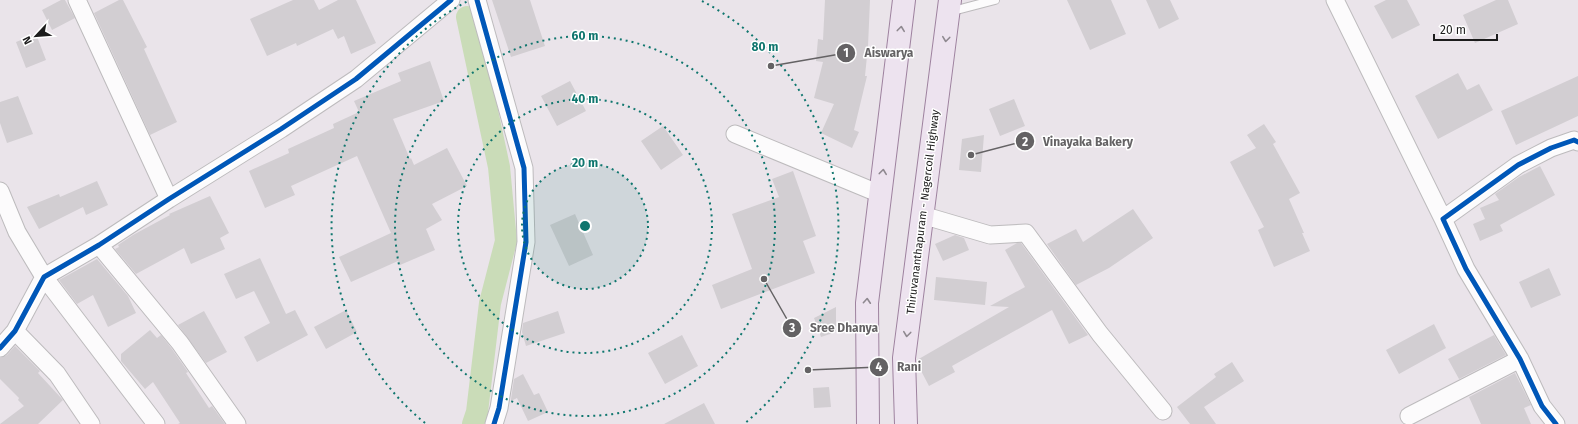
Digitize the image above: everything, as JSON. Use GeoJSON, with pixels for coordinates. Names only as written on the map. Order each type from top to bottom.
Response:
{"type":"FeatureCollection","features":[{"type":"Feature","properties":{"kind":"main road"},"geometry":{"type":"LineString","coordinates":[[868,424],[867,303],[904,0]]}},
{"type":"Feature","properties":{"kind":"main road","name":"Thiruvananthapuram - Nagercoil Highway"},"geometry":{"type":"LineString","coordinates":[[906,424],[904,358],[950,6]]}},
{"type":"Feature","properties":{"kind":"street"},"geometry":{"type":"LineString","coordinates":[[77,0],[169,199]]}},
{"type":"Feature","properties":{"kind":"street"},"geometry":{"type":"LineString","coordinates":[[477,0],[524,168],[526,242],[499,408],[494,424]]}},
{"type":"Feature","properties":{"kind":"street"},"geometry":{"type":"LineString","coordinates":[[1336,0],[1466,269],[1520,359],[1542,406],[1556,424]]}},
{"type":"Feature","properties":{"kind":"street"},"geometry":{"type":"LineString","coordinates":[[0,348],[15,331],[44,277],[99,245],[281,129],[356,79],[447,1]]}},
{"type":"Feature","properties":{"kind":"street"},"geometry":{"type":"LineString","coordinates":[[735,134],[880,194]]}},
{"type":"Feature","properties":{"kind":"street"},"geometry":{"type":"LineString","coordinates":[[1443,219],[1518,164],[1551,148],[1574,140],[1578,142]]}},
{"type":"Feature","properties":{"kind":"street"},"geometry":{"type":"LineString","coordinates":[[0,191],[17,232],[44,277],[156,424]]}},
{"type":"Feature","properties":{"kind":"street"},"geometry":{"type":"LineString","coordinates":[[922,215],[990,235],[1026,233],[1100,334],[1163,411]]}},
{"type":"Feature","properties":{"kind":"street"},"geometry":{"type":"LineString","coordinates":[[99,245],[180,343],[237,424]]}},
{"type":"Feature","properties":{"kind":"street"},"geometry":{"type":"LineString","coordinates":[[15,331],[57,374],[91,424]]}},
{"type":"Feature","properties":{"kind":"street"},"geometry":{"type":"LineString","coordinates":[[1409,416],[1520,359]]}},
{"type":"Feature","properties":{"kind":"lane"},"geometry":{"type":"LineString","coordinates":[[950,6],[995,0]]}},
{"type":"Feature","properties":{"kind":"building"},"geometry":{"type":"Polygon","coordinates":[[[61,0],[65,0],[75,18],[52,30],[42,10],[61,0]]]}},
{"type":"Feature","properties":{"kind":"building"},"geometry":{"type":"Polygon","coordinates":[[[119,0],[123,0],[147,47],[144,49],[177,122],[150,135],[94,13],[119,0]]]}},
{"type":"Feature","properties":{"kind":"building"},"geometry":{"type":"Polygon","coordinates":[[[293,0],[314,0],[319,10],[338,0],[356,0],[376,43],[351,54],[344,36],[338,39],[333,29],[297,46],[296,43],[267,56],[250,19],[293,0]]]}},
{"type":"Feature","properties":{"kind":"building"},"geometry":{"type":"Polygon","coordinates":[[[492,0],[530,0],[545,46],[511,57],[492,0]]]}},
{"type":"Feature","properties":{"kind":"building"},"geometry":{"type":"Polygon","coordinates":[[[825,0],[870,0],[865,76],[867,76],[854,130],[859,132],[852,148],[821,133],[834,104],[814,98],[823,62],[816,61],[818,39],[823,40],[825,0]]]}},
{"type":"Feature","properties":{"kind":"building"},"geometry":{"type":"Polygon","coordinates":[[[1067,0],[1111,0],[1126,34],[1090,50],[1067,0]]]}},
{"type":"Feature","properties":{"kind":"building"},"geometry":{"type":"Polygon","coordinates":[[[1146,0],[1170,0],[1179,19],[1159,29],[1146,0]]]}},
{"type":"Feature","properties":{"kind":"building"},"geometry":{"type":"Polygon","coordinates":[[[1386,0],[1407,0],[1420,25],[1392,39],[1374,6],[1386,0]]]}},
{"type":"Feature","properties":{"kind":"building"},"geometry":{"type":"Polygon","coordinates":[[[1496,0],[1508,0],[1518,24],[1475,43],[1463,15],[1496,0]]]}},
{"type":"Feature","properties":{"kind":"building"},"geometry":{"type":"Polygon","coordinates":[[[36,34],[46,60],[26,68],[16,42],[36,34]]]}},
{"type":"Feature","properties":{"kind":"building"},"geometry":{"type":"Polygon","coordinates":[[[430,61],[444,101],[393,119],[414,165],[447,148],[467,186],[432,204],[442,220],[426,229],[435,250],[400,265],[398,261],[351,282],[339,257],[391,233],[357,156],[291,186],[295,195],[265,208],[249,171],[289,153],[288,149],[334,128],[333,124],[359,112],[354,101],[401,81],[398,73],[430,61]]]}},
{"type":"Feature","properties":{"kind":"building"},"geometry":{"type":"Polygon","coordinates":[[[1458,73],[1467,90],[1479,84],[1493,110],[1438,139],[1415,96],[1458,73]]]}},
{"type":"Feature","properties":{"kind":"building"},"geometry":{"type":"Polygon","coordinates":[[[1578,76],[1578,116],[1516,145],[1501,111],[1578,76]]]}},
{"type":"Feature","properties":{"kind":"building"},"geometry":{"type":"Polygon","coordinates":[[[570,81],[586,111],[557,126],[541,96],[570,81]]]}},
{"type":"Feature","properties":{"kind":"building"},"geometry":{"type":"Polygon","coordinates":[[[18,96],[33,134],[7,143],[0,123],[0,102],[18,96]]]}},
{"type":"Feature","properties":{"kind":"building"},"geometry":{"type":"Polygon","coordinates":[[[1014,99],[1025,126],[1000,136],[989,109],[1014,99]]]}},
{"type":"Feature","properties":{"kind":"building"},"geometry":{"type":"Polygon","coordinates":[[[1264,124],[1276,142],[1273,144],[1300,193],[1289,199],[1310,251],[1274,267],[1258,230],[1264,227],[1230,162],[1256,148],[1247,135],[1264,124]]]}},
{"type":"Feature","properties":{"kind":"building"},"geometry":{"type":"Polygon","coordinates":[[[663,126],[683,155],[661,170],[641,141],[663,126]]]}},
{"type":"Feature","properties":{"kind":"building"},"geometry":{"type":"Polygon","coordinates":[[[984,135],[981,172],[959,170],[962,139],[984,135]]]}},
{"type":"Feature","properties":{"kind":"building"},"geometry":{"type":"Polygon","coordinates":[[[1540,166],[1555,195],[1500,225],[1503,231],[1480,241],[1473,224],[1485,219],[1480,208],[1499,200],[1495,194],[1519,177],[1540,166]]]}},
{"type":"Feature","properties":{"kind":"building"},"geometry":{"type":"Polygon","coordinates":[[[793,171],[816,236],[803,241],[815,273],[721,309],[712,285],[752,269],[732,214],[779,197],[772,179],[793,171]]]}},
{"type":"Feature","properties":{"kind":"building"},"geometry":{"type":"Polygon","coordinates":[[[97,181],[108,205],[86,215],[83,207],[39,229],[27,207],[59,194],[60,197],[97,181]]]}},
{"type":"Feature","properties":{"kind":"building"},"geometry":{"type":"Polygon","coordinates":[[[210,196],[229,233],[220,238],[225,249],[191,264],[184,248],[136,274],[115,249],[119,247],[118,245],[133,235],[170,215],[169,214],[210,196]]]}},
{"type":"Feature","properties":{"kind":"building"},"geometry":{"type":"Polygon","coordinates":[[[1133,209],[1153,238],[1109,268],[1076,285],[1047,244],[1076,229],[1083,242],[1133,209]]]}},
{"type":"Feature","properties":{"kind":"building"},"geometry":{"type":"Polygon","coordinates":[[[575,214],[593,255],[569,266],[550,225],[575,214]]]}},
{"type":"Feature","properties":{"kind":"building"},"geometry":{"type":"Polygon","coordinates":[[[955,235],[964,238],[969,250],[943,261],[935,244],[955,235]]]}},
{"type":"Feature","properties":{"kind":"building"},"geometry":{"type":"Polygon","coordinates":[[[1017,243],[1021,243],[1088,335],[1069,344],[1052,310],[952,366],[955,372],[929,386],[917,363],[917,360],[1009,307],[990,306],[1025,287],[1005,250],[1017,243]]]}},
{"type":"Feature","properties":{"kind":"building"},"geometry":{"type":"Polygon","coordinates":[[[260,258],[286,314],[295,310],[308,335],[257,362],[244,337],[270,323],[254,291],[236,299],[224,274],[260,258]]]}},
{"type":"Feature","properties":{"kind":"building"},"geometry":{"type":"Polygon","coordinates":[[[97,259],[128,296],[136,313],[108,327],[93,295],[77,304],[59,280],[97,259]]]}},
{"type":"Feature","properties":{"kind":"building"},"geometry":{"type":"Polygon","coordinates":[[[1549,268],[1561,295],[1531,308],[1519,282],[1549,268]]]}},
{"type":"Feature","properties":{"kind":"building"},"geometry":{"type":"Polygon","coordinates":[[[936,277],[987,282],[985,305],[934,300],[936,277]]]}},
{"type":"Feature","properties":{"kind":"building"},"geometry":{"type":"Polygon","coordinates":[[[836,307],[836,332],[821,337],[814,318],[836,307]]]}},
{"type":"Feature","properties":{"kind":"building"},"geometry":{"type":"Polygon","coordinates":[[[346,310],[357,332],[326,349],[314,327],[346,310]]]}},
{"type":"Feature","properties":{"kind":"building"},"geometry":{"type":"Polygon","coordinates":[[[204,311],[227,352],[206,363],[178,325],[204,311]]]}},
{"type":"Feature","properties":{"kind":"building"},"geometry":{"type":"Polygon","coordinates":[[[558,311],[565,333],[526,346],[522,332],[523,323],[558,311]]]}},
{"type":"Feature","properties":{"kind":"building"},"geometry":{"type":"Polygon","coordinates":[[[1434,324],[1446,348],[1399,374],[1386,350],[1434,324]]]}},
{"type":"Feature","properties":{"kind":"building"},"geometry":{"type":"Polygon","coordinates":[[[150,330],[157,338],[161,335],[188,372],[186,373],[209,408],[212,406],[225,424],[178,424],[180,423],[153,382],[145,389],[121,361],[121,354],[150,330]]]}},
{"type":"Feature","properties":{"kind":"building"},"geometry":{"type":"Polygon","coordinates":[[[682,335],[698,366],[665,384],[648,353],[682,335]]]}},
{"type":"Feature","properties":{"kind":"building"},"geometry":{"type":"Polygon","coordinates":[[[1494,335],[1506,355],[1459,379],[1448,359],[1494,335]]]}},
{"type":"Feature","properties":{"kind":"building"},"geometry":{"type":"Polygon","coordinates":[[[15,346],[40,371],[38,373],[63,400],[38,424],[0,424],[24,406],[18,400],[19,398],[0,379],[0,358],[7,355],[15,346]]]}},
{"type":"Feature","properties":{"kind":"building"},"geometry":{"type":"Polygon","coordinates":[[[1232,362],[1244,381],[1204,407],[1216,424],[1190,424],[1177,407],[1216,377],[1214,374],[1232,362]]]}},
{"type":"Feature","properties":{"kind":"building"},"geometry":{"type":"Polygon","coordinates":[[[1515,373],[1531,405],[1524,408],[1531,424],[1481,424],[1469,397],[1515,373]]]}},
{"type":"Feature","properties":{"kind":"building"},"geometry":{"type":"Polygon","coordinates":[[[523,374],[534,395],[539,393],[548,412],[528,421],[517,398],[511,401],[514,379],[523,374]]]}},
{"type":"Feature","properties":{"kind":"building"},"geometry":{"type":"Polygon","coordinates":[[[829,387],[831,407],[814,408],[813,388],[829,387]]]}},
{"type":"Feature","properties":{"kind":"building"},"geometry":{"type":"Polygon","coordinates":[[[704,403],[715,424],[664,424],[704,403]]]}},
{"type":"Feature","properties":{"kind":"waterway"},"geometry":{"type":"LineString","coordinates":[[467,17],[499,167],[506,241],[490,303],[477,412],[473,424]]}},
{"type":"Feature","properties":{"kind":"cycle path"},"geometry":{"type":"LineString","coordinates":[[0,348],[15,331],[44,277],[99,245],[281,129],[356,79],[451,0]]}},
{"type":"Feature","properties":{"kind":"cycle path"},"geometry":{"type":"LineString","coordinates":[[477,0],[524,168],[526,242],[499,408],[494,424]]}},
{"type":"Feature","properties":{"kind":"cycle path"},"geometry":{"type":"LineString","coordinates":[[1556,424],[1542,406],[1520,359],[1466,269],[1443,219],[1518,165],[1551,148],[1574,140],[1578,142]]}},
{"type":"Feature","properties":{"kind":"place","name":"Aiswarya"},"geometry":{"type":"Point","coordinates":[771,66]}},
{"type":"Feature","properties":{"kind":"place","name":"Vinayaka Bakery"},"geometry":{"type":"Point","coordinates":[971,155]}},
{"type":"Feature","properties":{"kind":"place","name":"Sree Dhanya"},"geometry":{"type":"Point","coordinates":[764,279]}},
{"type":"Feature","properties":{"kind":"place","name":"Rani"},"geometry":{"type":"Point","coordinates":[808,370]}}]}
